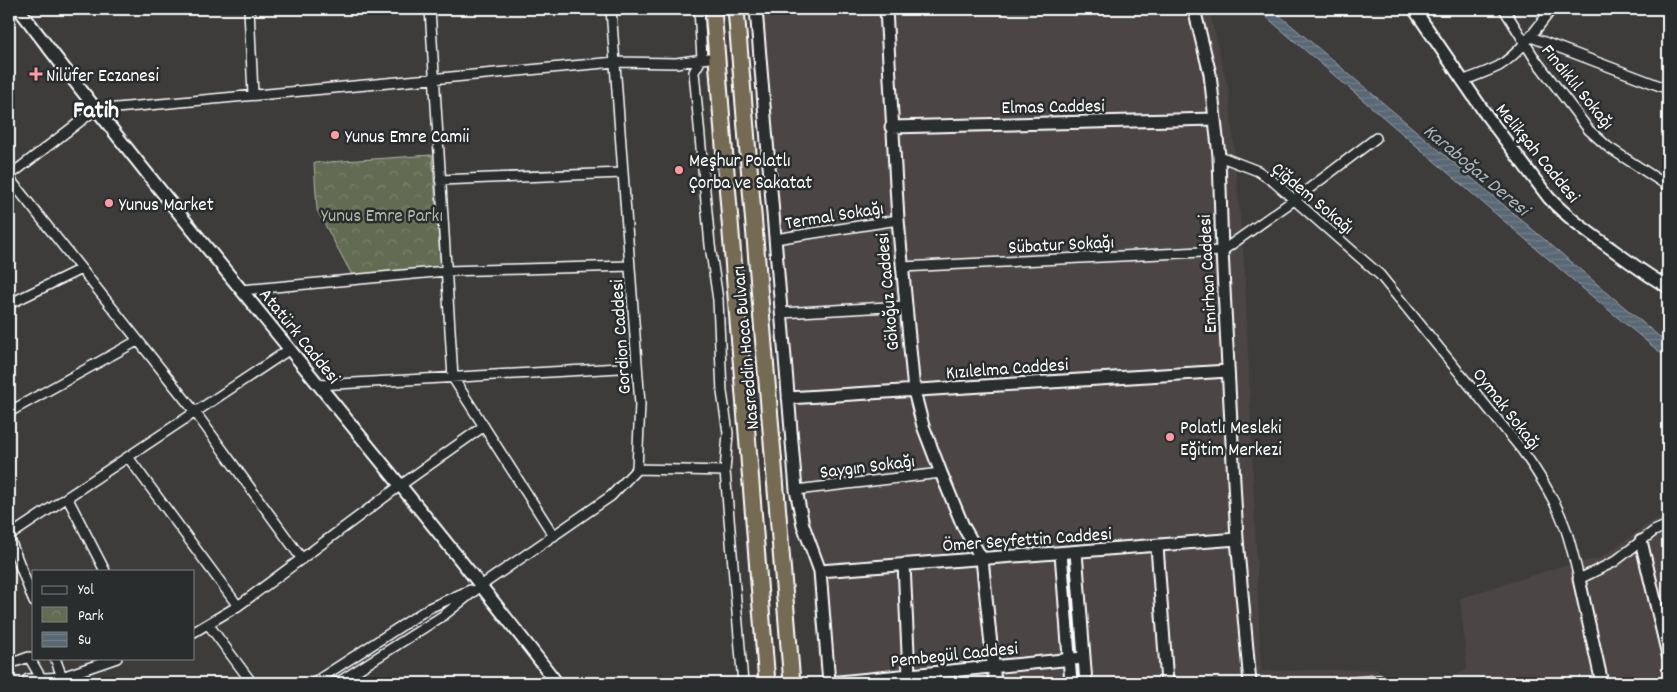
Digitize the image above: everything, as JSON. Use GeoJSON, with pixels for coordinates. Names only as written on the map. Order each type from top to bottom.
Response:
{"type":"FeatureCollection","features":[{"type":"Feature","properties":{"kind":"highway","name":"Nasreddin Hoca Bulvarı"},"geometry":{"type":"LineString","coordinates":[[713,9],[709,58],[767,683]]}},
{"type":"Feature","properties":{"kind":"highway","name":"Nasreddin Hoca Bulvarı"},"geometry":{"type":"LineString","coordinates":[[736,9],[792,683]]}},
{"type":"Feature","properties":{"kind":"street"},"geometry":{"type":"LineString","coordinates":[[9,13],[17,9]]}},
{"type":"Feature","properties":{"kind":"street","name":"Atatürk Caddesi"},"geometry":{"type":"LineString","coordinates":[[17,9],[95,110],[482,585],[557,683]]}},
{"type":"Feature","properties":{"kind":"street"},"geometry":{"type":"LineString","coordinates":[[249,9],[253,94]]}},
{"type":"Feature","properties":{"kind":"street"},"geometry":{"type":"LineString","coordinates":[[430,9],[452,378],[554,536]]}},
{"type":"Feature","properties":{"kind":"street","name":"Gordion Caddesi"},"geometry":{"type":"LineString","coordinates":[[611,9],[640,404],[637,469]]}},
{"type":"Feature","properties":{"kind":"street"},"geometry":{"type":"LineString","coordinates":[[699,9],[709,58]]}},
{"type":"Feature","properties":{"kind":"street"},"geometry":{"type":"LineString","coordinates":[[756,9],[796,490],[803,525],[820,571],[829,683]]}},
{"type":"Feature","properties":{"kind":"street","name":"Gökoğuz Caddesi"},"geometry":{"type":"LineString","coordinates":[[886,9],[891,127],[905,306],[914,391],[923,426],[941,473],[960,519],[982,559]]}},
{"type":"Feature","properties":{"kind":"street","name":"Emirhan Caddesi"},"geometry":{"type":"LineString","coordinates":[[1194,9],[1209,68],[1219,156],[1237,539],[1250,683]]}},
{"type":"Feature","properties":{"kind":"street","name":"Melikşah Caddesi"},"geometry":{"type":"LineString","coordinates":[[1414,9],[1462,81],[1532,176],[1559,209],[1639,270],[1668,287]]}},
{"type":"Feature","properties":{"kind":"street","name":"Fındıklıl Sokağı"},"geometry":{"type":"LineString","coordinates":[[1504,9],[1528,40],[1582,122],[1597,138],[1668,186]]}},
{"type":"Feature","properties":{"kind":"street"},"geometry":{"type":"LineString","coordinates":[[1462,81],[1500,65],[1528,40],[1552,9]]}},
{"type":"Feature","properties":{"kind":"street"},"geometry":{"type":"LineString","coordinates":[[1528,40],[1668,89]]}},
{"type":"Feature","properties":{"kind":"street"},"geometry":{"type":"LineString","coordinates":[[302,559],[196,412],[9,177],[95,110],[615,62],[676,63],[709,58]]}},
{"type":"Feature","properties":{"kind":"street"},"geometry":{"type":"LineString","coordinates":[[709,58],[694,72],[710,245],[718,300],[722,392],[728,433],[725,471],[743,683]]}},
{"type":"Feature","properties":{"kind":"street","name":"Elmas Caddesi"},"geometry":{"type":"LineString","coordinates":[[891,127],[1215,118]]}},
{"type":"Feature","properties":{"kind":"street"},"geometry":{"type":"LineString","coordinates":[[1222,251],[1376,138]]}},
{"type":"Feature","properties":{"kind":"street","name":"Çiğdem Sokağı"},"geometry":{"type":"LineString","coordinates":[[1219,156],[1258,171],[1380,274]]}},
{"type":"Feature","properties":{"kind":"street"},"geometry":{"type":"LineString","coordinates":[[440,180],[623,173]]}},
{"type":"Feature","properties":{"kind":"street","name":"Termal Sokağı"},"geometry":{"type":"LineString","coordinates":[[775,239],[898,220]]}},
{"type":"Feature","properties":{"kind":"street","name":"Sübatur Sokağı"},"geometry":{"type":"LineString","coordinates":[[902,267],[1222,251]]}},
{"type":"Feature","properties":{"kind":"street"},"geometry":{"type":"LineString","coordinates":[[242,290],[446,271],[630,266]]}},
{"type":"Feature","properties":{"kind":"street"},"geometry":{"type":"LineString","coordinates":[[9,304],[81,269]]}},
{"type":"Feature","properties":{"kind":"street","name":"Oymak Sokağı"},"geometry":{"type":"LineString","coordinates":[[1380,274],[1539,475],[1565,526],[1579,579]]}},
{"type":"Feature","properties":{"kind":"street"},"geometry":{"type":"LineString","coordinates":[[781,314],[905,306]]}},
{"type":"Feature","properties":{"kind":"street"},"geometry":{"type":"LineString","coordinates":[[9,412],[138,341]]}},
{"type":"Feature","properties":{"kind":"street"},"geometry":{"type":"LineString","coordinates":[[32,597],[9,536],[290,349]]}},
{"type":"Feature","properties":{"kind":"street"},"geometry":{"type":"LineString","coordinates":[[320,385],[637,368]]}},
{"type":"Feature","properties":{"kind":"street","name":"Kızılelma Caddesi"},"geometry":{"type":"LineString","coordinates":[[788,398],[1228,371]]}},
{"type":"Feature","properties":{"kind":"street"},"geometry":{"type":"LineString","coordinates":[[195,631],[238,606],[484,426]]}},
{"type":"Feature","properties":{"kind":"street"},"geometry":{"type":"LineString","coordinates":[[128,457],[238,606]]}},
{"type":"Feature","properties":{"kind":"street"},"geometry":{"type":"LineString","coordinates":[[336,683],[444,614],[482,585],[611,496],[637,469],[725,471]]}},
{"type":"Feature","properties":{"kind":"street","name":"Saygın Sokağı"},"geometry":{"type":"LineString","coordinates":[[796,490],[941,473]]}},
{"type":"Feature","properties":{"kind":"street"},"geometry":{"type":"LineString","coordinates":[[67,497],[104,570]]}},
{"type":"Feature","properties":{"kind":"street"},"geometry":{"type":"LineString","coordinates":[[1602,683],[1579,579],[1614,562],[1654,531],[1668,525]]}},
{"type":"Feature","properties":{"kind":"street","name":"Ömer Seyfettin Caddesi"},"geometry":{"type":"LineString","coordinates":[[820,571],[1237,539]]}},
{"type":"Feature","properties":{"kind":"street"},"geometry":{"type":"LineString","coordinates":[[1641,541],[1668,655]]}},
{"type":"Feature","properties":{"kind":"street"},"geometry":{"type":"LineString","coordinates":[[1157,546],[1167,683]]}},
{"type":"Feature","properties":{"kind":"street"},"geometry":{"type":"LineString","coordinates":[[1076,552],[1086,683]]}},
{"type":"Feature","properties":{"kind":"street"},"geometry":{"type":"LineString","coordinates":[[1061,553],[1071,683]]}},
{"type":"Feature","properties":{"kind":"street"},"geometry":{"type":"LineString","coordinates":[[982,559],[995,683]]}},
{"type":"Feature","properties":{"kind":"street"},"geometry":{"type":"LineString","coordinates":[[904,564],[909,675]]}},
{"type":"Feature","properties":{"kind":"street"},"geometry":{"type":"LineString","coordinates":[[313,683],[428,608],[482,585]]}},
{"type":"Feature","properties":{"kind":"street"},"geometry":{"type":"LineString","coordinates":[[208,624],[252,683]]}},
{"type":"Feature","properties":{"kind":"street"},"geometry":{"type":"LineString","coordinates":[[9,664],[28,657],[41,678]]}},
{"type":"Feature","properties":{"kind":"street","name":"Pembegül Caddesi"},"geometry":{"type":"LineString","coordinates":[[829,683],[1083,658]]}},
{"type":"Feature","properties":{"kind":"street"},"geometry":{"type":"LineString","coordinates":[[56,660],[62,677]]}},
{"type":"Feature","properties":{"kind":"street"},"geometry":{"type":"LineString","coordinates":[[24,683],[28,679],[62,677],[111,660]]}},
{"type":"Feature","properties":{"kind":"street"},"geometry":{"type":"LineString","coordinates":[[1342,683],[1379,680]]}},
{"type":"Feature","properties":{"kind":"shaded area"},"geometry":{"type":"Polygon","coordinates":[[[761,9],[1209,9],[1229,92],[1245,273],[1261,671],[1377,669],[1389,683],[820,683],[784,253],[761,9]]]}},
{"type":"Feature","properties":{"kind":"shaded area"},"geometry":{"type":"Polygon","coordinates":[[[1668,516],[1668,683],[1442,683],[1467,669],[1460,598],[1559,567],[1600,558],[1654,520],[1668,516]]]}},
{"type":"Feature","properties":{"kind":"green space","name":"Yunus Emre Parkı"},"geometry":{"type":"Polygon","coordinates":[[[432,155],[441,268],[352,275],[317,210],[314,163],[432,155]]]}},
{"type":"Feature","properties":{"kind":"water"},"geometry":{"type":"Polygon","coordinates":[[[1257,9],[1272,9],[1668,344],[1668,359],[1588,293],[1257,9]]]}},
{"type":"Feature","properties":{"kind":"place","name":"Nilüfer Eczanesi"},"geometry":{"type":"Point","coordinates":[36,74]}},
{"type":"Feature","properties":{"kind":"place","name":"Yunus Emre Camii"},"geometry":{"type":"Point","coordinates":[335,135]}},
{"type":"Feature","properties":{"kind":"place","name":"Meşhur Polatlı Çorba ve Sakatat"},"geometry":{"type":"Point","coordinates":[679,170]}},
{"type":"Feature","properties":{"kind":"place","name":"Yunus Market"},"geometry":{"type":"Point","coordinates":[109,203]}},
{"type":"Feature","properties":{"kind":"place","name":"Polatlı Mesleki Eğitim Merkezi"},"geometry":{"type":"Point","coordinates":[1170,437]}},
{"type":"Feature","properties":{"kind":"district","name":"Fatih"},"geometry":{"type":"Point","coordinates":[96,109]}},
{"type":"Feature","properties":{"kind":"water label","name":"Karaboğaz Deresi"},"geometry":{"type":"Point","coordinates":[1477,169]}}]}
